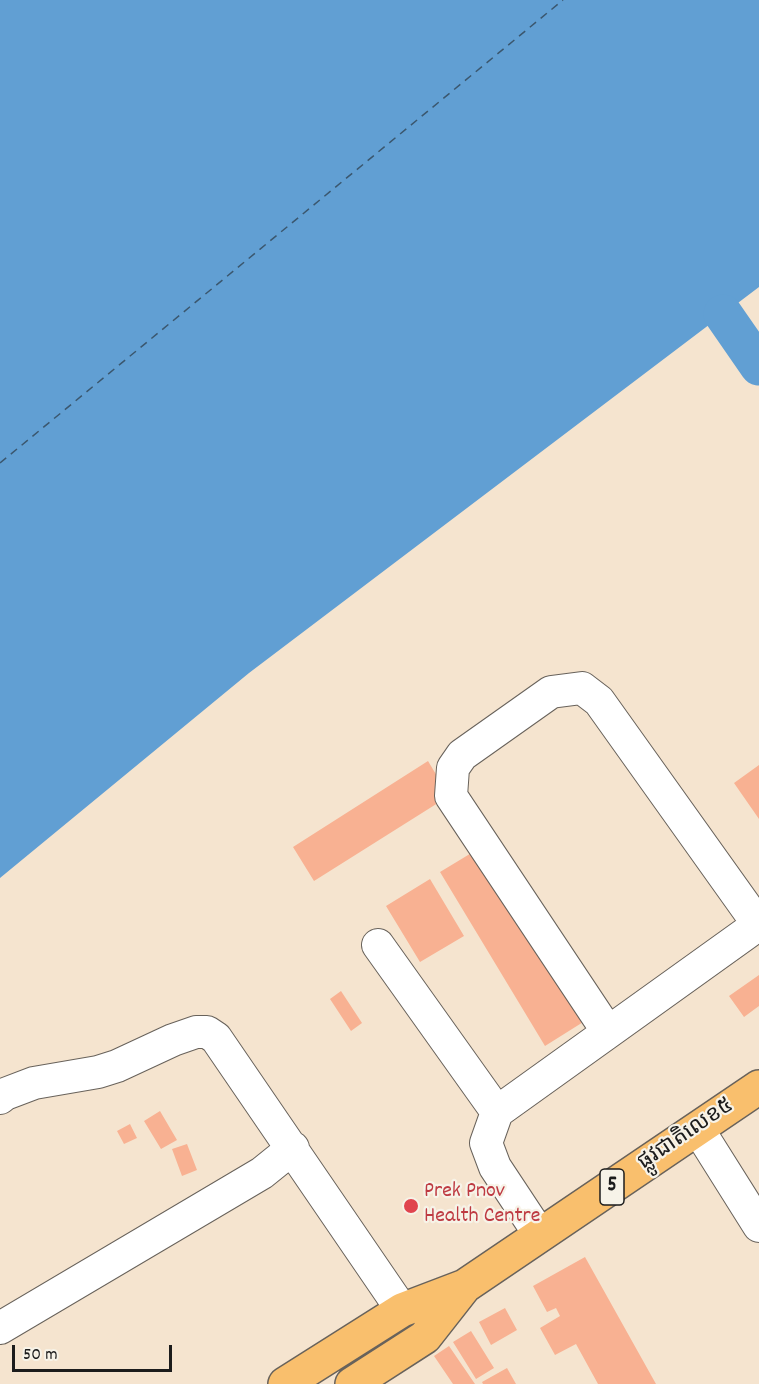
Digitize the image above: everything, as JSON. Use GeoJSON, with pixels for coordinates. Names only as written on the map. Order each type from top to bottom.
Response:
{"type":"FeatureCollection","features":[{"type":"Feature","properties":{"kind":"highway","name":"ផ្លូវជាតិលេខ៥"},"geometry":{"type":"LineString","coordinates":[[285,1384],[402,1310],[465,1286],[759,1087]]}},
{"type":"Feature","properties":{"kind":"highway","name":"ផ្លូវជាតិលេខ៥"},"geometry":{"type":"LineString","coordinates":[[352,1384],[425,1337],[465,1286]]}},
{"type":"Feature","properties":{"kind":"street"},"geometry":{"type":"LineString","coordinates":[[540,1235],[495,1167],[486,1143],[497,1112],[759,924],[599,701],[582,688],[551,692],[462,755],[453,768],[451,796],[608,1032]]}},
{"type":"Feature","properties":{"kind":"street"},"geometry":{"type":"LineString","coordinates":[[378,945],[497,1112]]}},
{"type":"Feature","properties":{"kind":"street"},"geometry":{"type":"LineString","coordinates":[[0,1098],[34,1083],[98,1072],[117,1066],[173,1040],[196,1032],[207,1032],[216,1038],[402,1310]]}},
{"type":"Feature","properties":{"kind":"street"},"geometry":{"type":"LineString","coordinates":[[698,1129],[759,1226]]}},
{"type":"Feature","properties":{"kind":"street"},"geometry":{"type":"LineString","coordinates":[[0,1328],[262,1173],[293,1148]]}},
{"type":"Feature","properties":{"kind":"water"},"geometry":{"type":"Polygon","coordinates":[[[0,0],[759,0],[759,287],[249,673],[0,878],[0,0]]]}},
{"type":"Feature","properties":{"kind":"building"},"geometry":{"type":"Polygon","coordinates":[[[428,761],[449,796],[314,881],[293,847],[428,761]]]}},
{"type":"Feature","properties":{"kind":"building"},"geometry":{"type":"Polygon","coordinates":[[[759,765],[759,819],[734,783],[759,765]]]}},
{"type":"Feature","properties":{"kind":"building"},"geometry":{"type":"Polygon","coordinates":[[[483,846],[588,1019],[545,1046],[440,872],[483,846]]]}},
{"type":"Feature","properties":{"kind":"building"},"geometry":{"type":"Polygon","coordinates":[[[430,879],[464,936],[420,962],[386,906],[430,879]]]}},
{"type":"Feature","properties":{"kind":"building"},"geometry":{"type":"Polygon","coordinates":[[[759,975],[759,1006],[744,1017],[729,996],[759,975]]]}},
{"type":"Feature","properties":{"kind":"building"},"geometry":{"type":"Polygon","coordinates":[[[341,991],[362,1023],[351,1031],[330,999],[341,991]]]}},
{"type":"Feature","properties":{"kind":"building"},"geometry":{"type":"Polygon","coordinates":[[[160,1111],[177,1140],[161,1149],[144,1121],[160,1111]]]}},
{"type":"Feature","properties":{"kind":"building"},"geometry":{"type":"Polygon","coordinates":[[[130,1124],[137,1138],[124,1144],[117,1131],[130,1124]]]}},
{"type":"Feature","properties":{"kind":"building"},"geometry":{"type":"Polygon","coordinates":[[[187,1144],[197,1170],[182,1176],[172,1149],[187,1144]]]}},
{"type":"Feature","properties":{"kind":"building"},"geometry":{"type":"Polygon","coordinates":[[[585,1257],[656,1384],[598,1384],[576,1344],[555,1355],[540,1328],[560,1316],[556,1308],[547,1312],[533,1286],[585,1257]]]}},
{"type":"Feature","properties":{"kind":"building"},"geometry":{"type":"Polygon","coordinates":[[[505,1308],[517,1330],[491,1345],[479,1322],[505,1308]]]}},
{"type":"Feature","properties":{"kind":"building"},"geometry":{"type":"Polygon","coordinates":[[[471,1331],[494,1368],[476,1379],[453,1342],[471,1331]]]}},
{"type":"Feature","properties":{"kind":"building"},"geometry":{"type":"Polygon","coordinates":[[[449,1346],[475,1384],[453,1384],[434,1356],[449,1346]]]}},
{"type":"Feature","properties":{"kind":"building"},"geometry":{"type":"Polygon","coordinates":[[[507,1368],[516,1384],[483,1384],[482,1382],[507,1368]]]}},
{"type":"Feature","properties":{"kind":"waterway"},"geometry":{"type":"LineString","coordinates":[[723,314],[759,366]]}},
{"type":"Feature","properties":{"kind":"ferry route"},"geometry":{"type":"LineString","coordinates":[[0,463],[563,0]]}},
{"type":"Feature","properties":{"kind":"place","name":"Prek Pnov Health Centre"},"geometry":{"type":"Point","coordinates":[411,1206]}}]}
